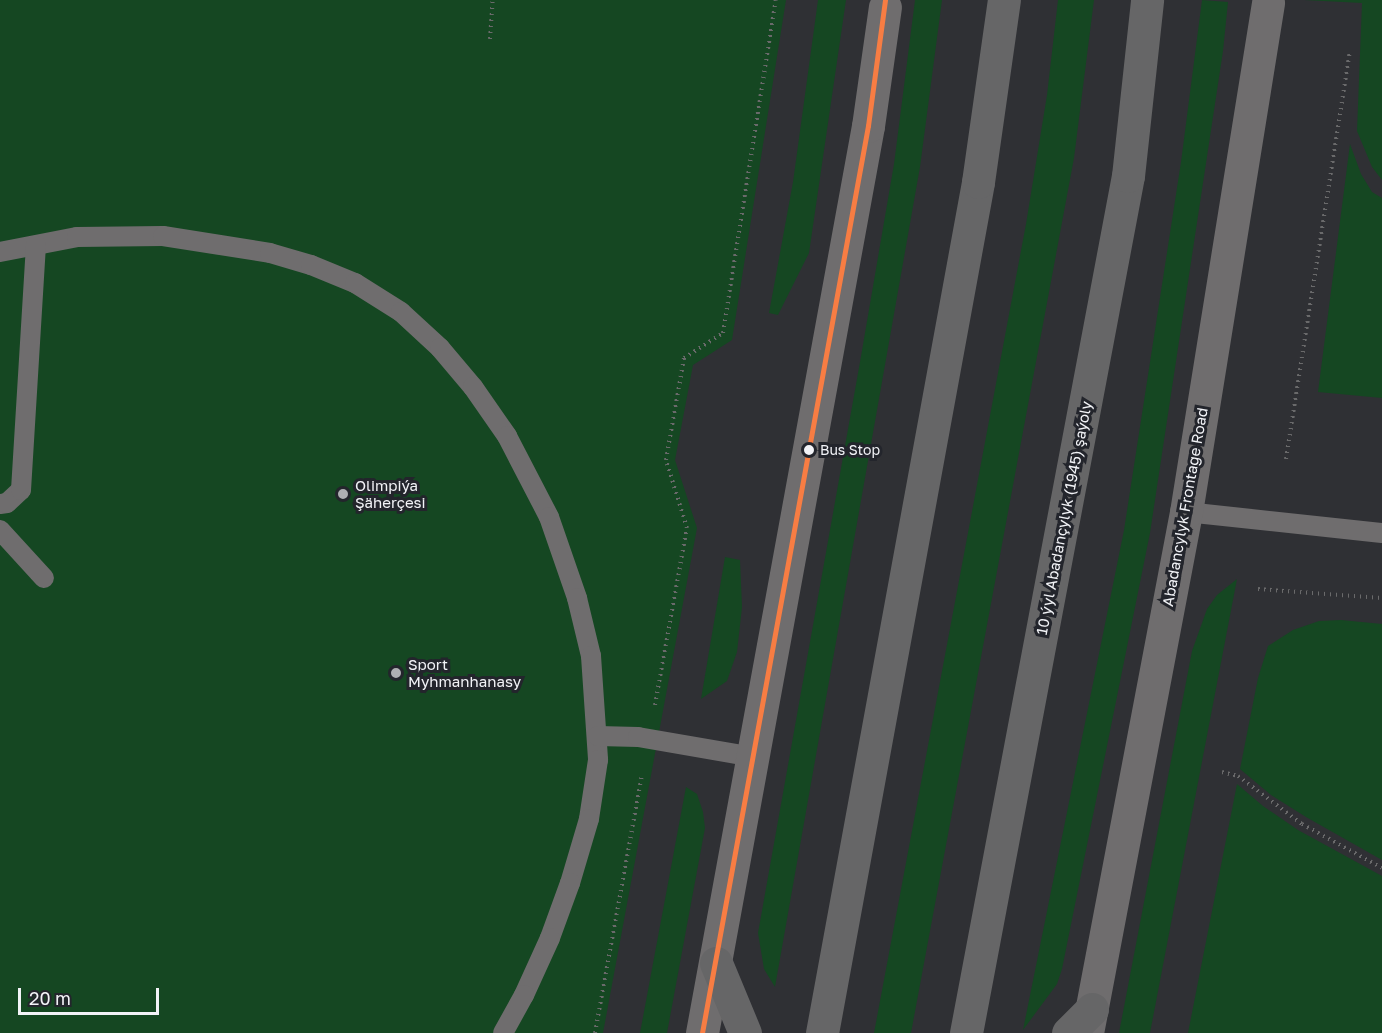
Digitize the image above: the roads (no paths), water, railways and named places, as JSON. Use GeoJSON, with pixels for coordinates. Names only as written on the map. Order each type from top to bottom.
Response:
{"type":"FeatureCollection","features":[{"type":"Feature","properties":{"kind":"main road"},"geometry":{"type":"LineString","coordinates":[[822,1033],[978,182],[1004,0]]}},
{"type":"Feature","properties":{"kind":"main road","name":"10 ýyl Abadançylyk (1945) şaýoly"},"geometry":{"type":"LineString","coordinates":[[966,1033],[1128,176],[1147,0]]}},
{"type":"Feature","properties":{"kind":"main road"},"geometry":{"type":"LineString","coordinates":[[716,963],[745,1033]]}},
{"type":"Feature","properties":{"kind":"main road"},"geometry":{"type":"LineString","coordinates":[[1068,1033],[1090,1021]]}},
{"type":"Feature","properties":{"kind":"street","name":"Abadancylyk Frontage Road"},"geometry":{"type":"LineString","coordinates":[[1090,1021],[1186,512],[1268,3]]}},
{"type":"Feature","properties":{"kind":"street"},"geometry":{"type":"LineString","coordinates":[[702,1033],[868,126],[885,7]]}},
{"type":"Feature","properties":{"kind":"lane"},"geometry":{"type":"LineString","coordinates":[[0,252],[76,237],[163,236],[270,253],[312,265],[355,283],[401,312],[440,348],[473,387],[507,436],[529,474],[553,528],[577,598],[591,656],[598,760],[589,819],[570,883],[550,938],[524,995],[502,1033]]}},
{"type":"Feature","properties":{"kind":"lane"},"geometry":{"type":"LineString","coordinates":[[0,504],[7,503],[21,490],[36,245]]}},
{"type":"Feature","properties":{"kind":"lane"},"geometry":{"type":"LineString","coordinates":[[1186,512],[1382,533]]}},
{"type":"Feature","properties":{"kind":"lane"},"geometry":{"type":"LineString","coordinates":[[0,530],[44,578]]}},
{"type":"Feature","properties":{"kind":"lane"},"geometry":{"type":"LineString","coordinates":[[597,736],[649,738],[754,757]]}},
{"type":"Feature","properties":{"kind":"place","name":"Bus Stop"},"geometry":{"type":"Point","coordinates":[809,450]}},
{"type":"Feature","properties":{"kind":"place","name":"Olimpiýa Şäherçesi"},"geometry":{"type":"Point","coordinates":[343,494]}},
{"type":"Feature","properties":{"kind":"place","name":"Sport Myhmanhanasy"},"geometry":{"type":"Point","coordinates":[396,673]}}]}
